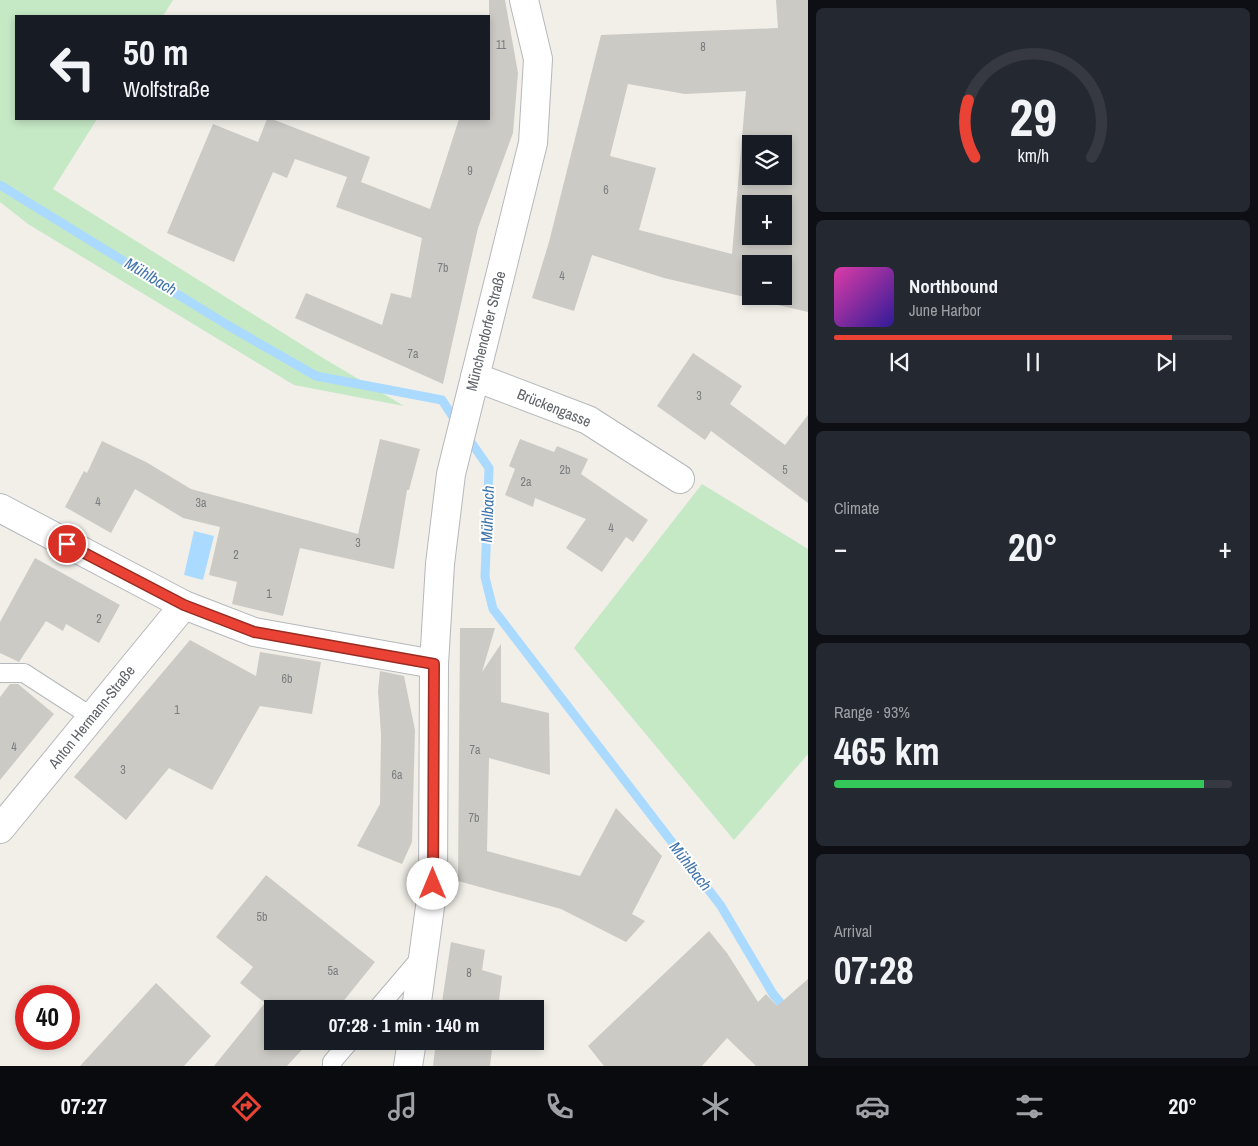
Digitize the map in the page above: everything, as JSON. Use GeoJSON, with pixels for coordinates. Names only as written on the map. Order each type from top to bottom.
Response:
{"type":"FeatureCollection","features":[{"type":"Feature","properties":{"kind":"street","name":"Münchendorfer Straße"},"geometry":{"type":"LineString","coordinates":[[417,1000],[433,884],[434,664],[440,564],[451,474],[533,143],[538,59],[524,0]]}},
{"type":"Feature","properties":{"kind":"street","name":"Brückengasse"},"geometry":{"type":"LineString","coordinates":[[475,377],[588,420],[680,479]]}},
{"type":"Feature","properties":{"kind":"street"},"geometry":{"type":"LineString","coordinates":[[0,508],[184,605],[254,632],[434,664]]}},
{"type":"Feature","properties":{"kind":"street","name":"Anton Hermann-Straße"},"geometry":{"type":"LineString","coordinates":[[0,829],[184,605]]}},
{"type":"Feature","properties":{"kind":"street"},"geometry":{"type":"LineString","coordinates":[[408,1066],[411,1050]]}},
{"type":"Feature","properties":{"kind":"lane"},"geometry":{"type":"LineString","coordinates":[[0,673],[24,673],[92,717]]}},
{"type":"Feature","properties":{"kind":"lane"},"geometry":{"type":"LineString","coordinates":[[385,1000],[423,954]]}},
{"type":"Feature","properties":{"kind":"lane"},"geometry":{"type":"LineString","coordinates":[[332,1066],[332,1062],[342,1050]]}},
{"type":"Feature","properties":{"kind":"green space"},"geometry":{"type":"Polygon","coordinates":[[[0,0],[173,0],[164,15],[15,15],[15,120],[96,120],[53,189],[323,358],[404,406],[294,385],[28,224],[0,202],[0,0]]]}},
{"type":"Feature","properties":{"kind":"green space"},"geometry":{"type":"Polygon","coordinates":[[[702,484],[808,549],[808,754],[734,840],[574,648],[702,484]]]}},
{"type":"Feature","properties":{"kind":"water"},"geometry":{"type":"Polygon","coordinates":[[[194,531],[214,536],[203,580],[184,575],[194,531]]]}},
{"type":"Feature","properties":{"kind":"building"},"geometry":{"type":"Polygon","coordinates":[[[489,0],[505,0],[518,73],[513,133],[478,228],[443,384],[295,318],[306,293],[382,325],[391,293],[411,298],[422,238],[336,207],[347,177],[295,159],[287,178],[273,172],[234,262],[167,233],[213,124],[258,142],[267,120],[275,120],[370,157],[361,182],[430,209],[459,120],[490,120],[489,0]]]}},
{"type":"Feature","properties":{"kind":"building"},"geometry":{"type":"Polygon","coordinates":[[[776,0],[808,0],[808,312],[778,305],[792,305],[792,255],[742,255],[742,296],[664,278],[592,255],[574,311],[532,298],[549,242],[601,35],[778,28],[776,0]],[[628,84],[610,156],[656,168],[639,230],[732,254],[742,138],[742,185],[792,185],[792,135],[742,135],[746,91],[685,94],[628,84]]]}},
{"type":"Feature","properties":{"kind":"building"},"geometry":{"type":"Polygon","coordinates":[[[693,353],[742,386],[730,404],[785,445],[808,415],[808,503],[711,431],[705,440],[657,406],[693,353]]]}},
{"type":"Feature","properties":{"kind":"building"},"geometry":{"type":"Polygon","coordinates":[[[380,439],[420,449],[409,490],[407,490],[394,569],[300,548],[283,616],[232,604],[237,582],[209,575],[220,527],[183,518],[135,489],[111,533],[65,507],[84,471],[87,473],[102,441],[146,462],[191,489],[358,534],[380,439]]]}},
{"type":"Feature","properties":{"kind":"building"},"geometry":{"type":"Polygon","coordinates":[[[520,439],[554,452],[557,446],[588,459],[581,474],[648,520],[633,542],[626,537],[602,572],[566,548],[586,519],[535,498],[533,507],[505,495],[515,469],[509,466],[520,439]]]}},
{"type":"Feature","properties":{"kind":"building"},"geometry":{"type":"Polygon","coordinates":[[[35,558],[120,605],[99,643],[66,624],[63,631],[46,621],[19,662],[0,653],[0,622],[35,558]]]}},
{"type":"Feature","properties":{"kind":"building"},"geometry":{"type":"Polygon","coordinates":[[[460,628],[495,628],[482,672],[501,644],[501,702],[549,713],[550,775],[489,758],[487,851],[580,876],[616,808],[662,856],[632,914],[645,921],[626,942],[561,909],[458,881],[460,628]]]}},
{"type":"Feature","properties":{"kind":"building"},"geometry":{"type":"Polygon","coordinates":[[[190,640],[256,676],[260,652],[321,662],[312,714],[260,706],[212,790],[169,768],[126,820],[74,777],[190,640]]]}},
{"type":"Feature","properties":{"kind":"building"},"geometry":{"type":"Polygon","coordinates":[[[380,671],[404,676],[415,730],[412,842],[402,864],[357,846],[380,804],[381,734],[378,691],[380,671]]]}},
{"type":"Feature","properties":{"kind":"building"},"geometry":{"type":"Polygon","coordinates":[[[10,684],[18,684],[54,714],[0,780],[0,697],[10,684]]]}},
{"type":"Feature","properties":{"kind":"building"},"geometry":{"type":"Polygon","coordinates":[[[266,875],[375,962],[344,1000],[264,1000],[264,1002],[240,983],[253,967],[216,937],[266,875]]]}},
{"type":"Feature","properties":{"kind":"building"},"geometry":{"type":"Polygon","coordinates":[[[709,931],[727,953],[758,1002],[766,994],[777,1006],[808,979],[808,1066],[756,1066],[727,1038],[702,1066],[604,1066],[588,1046],[709,931]]]}},
{"type":"Feature","properties":{"kind":"building"},"geometry":{"type":"Polygon","coordinates":[[[451,942],[485,950],[482,970],[502,976],[499,1000],[442,1000],[451,942]]]}},
{"type":"Feature","properties":{"kind":"building"},"geometry":{"type":"Polygon","coordinates":[[[156,983],[211,1036],[184,1066],[80,1066],[156,983]]]}},
{"type":"Feature","properties":{"kind":"building"},"geometry":{"type":"Polygon","coordinates":[[[264,1004],[264,1050],[302,1050],[287,1066],[214,1066],[264,1004]]]}},
{"type":"Feature","properties":{"kind":"building"},"geometry":{"type":"Polygon","coordinates":[[[435,1050],[492,1050],[490,1066],[433,1066],[435,1050]]]}},
{"type":"Feature","properties":{"kind":"waterway","name":"Mühlbach"},"geometry":{"type":"LineString","coordinates":[[0,185],[229,326],[316,376],[442,400],[457,423]]}},
{"type":"Feature","properties":{"kind":"waterway","name":"Mühlbach"},"geometry":{"type":"LineString","coordinates":[[466,435],[489,468],[485,577],[493,609],[721,906],[773,994],[788,1012]]}},
{"type":"Feature","properties":{"kind":"route"},"geometry":{"type":"LineString","coordinates":[[67,544],[184,605],[254,632],[434,664],[433,884]]}}]}
